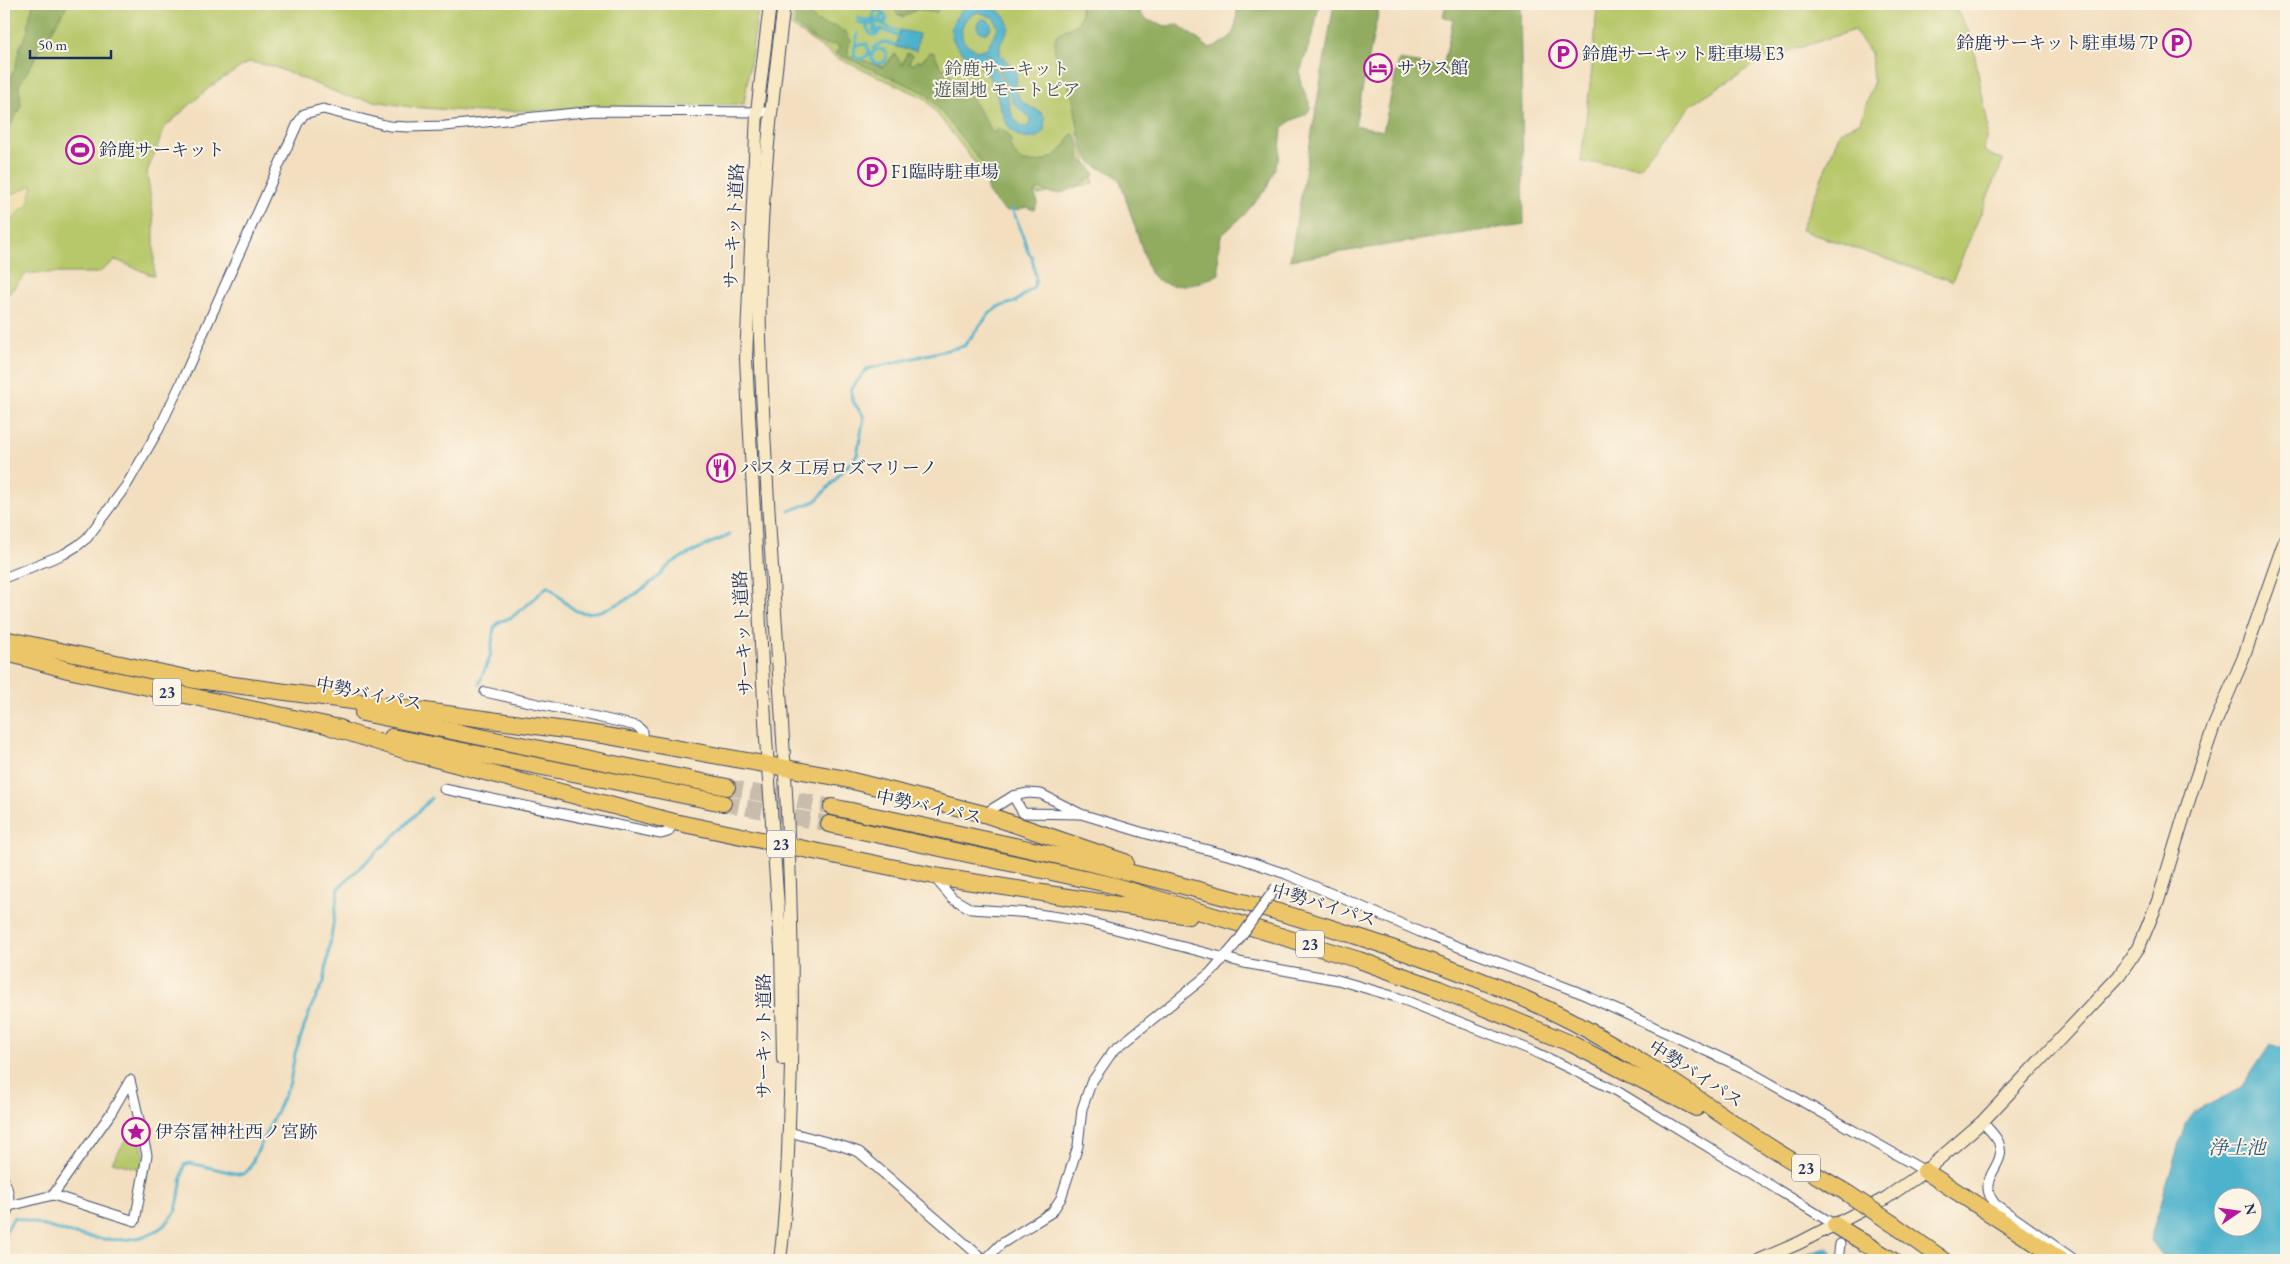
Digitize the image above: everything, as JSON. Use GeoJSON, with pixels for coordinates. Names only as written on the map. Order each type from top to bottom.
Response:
{"type":"FeatureCollection","features":[{"type":"Feature","properties":{"kind":"highway","name":"中勢バイパス"},"geometry":{"type":"LineString","coordinates":[[4,639],[190,679],[727,787]]}},
{"type":"Feature","properties":{"kind":"highway","name":"23"},"geometry":{"type":"LineString","coordinates":[[4,652],[68,670],[331,727],[425,743],[723,803]]}},
{"type":"Feature","properties":{"kind":"highway","name":"23"},"geometry":{"type":"LineString","coordinates":[[190,679],[643,742],[768,766]]}},
{"type":"Feature","properties":{"kind":"highway","name":"23"},"geometry":{"type":"LineString","coordinates":[[331,727],[413,753],[674,822],[934,876],[1238,923]]}},
{"type":"Feature","properties":{"kind":"highway"},"geometry":{"type":"LineString","coordinates":[[768,766],[841,778],[984,814],[1194,888]]}},
{"type":"Feature","properties":{"kind":"highway","name":"中勢バイパス"},"geometry":{"type":"LineString","coordinates":[[832,807],[1021,847],[1194,888],[1392,948],[1498,988],[1570,1021],[1621,1050],[1764,1143],[1847,1193],[1944,1260]]}},
{"type":"Feature","properties":{"kind":"highway","name":"中勢バイパス"},"geometry":{"type":"LineString","coordinates":[[829,824],[1112,885],[1331,951],[1430,986],[1572,1044],[1764,1143]]}},
{"type":"Feature","properties":{"kind":"highway"},"geometry":{"type":"LineString","coordinates":[[1925,1171],[2061,1260]]}},
{"type":"Feature","properties":{"kind":"highway"},"geometry":{"type":"LineString","coordinates":[[1835,1225],[1892,1260]]}},
{"type":"Feature","properties":{"kind":"street","name":"サーキット道路"},"geometry":{"type":"LineString","coordinates":[[770,4],[757,112],[746,359],[768,766],[781,844]]}},
{"type":"Feature","properties":{"kind":"street","name":"サーキット道路"},"geometry":{"type":"LineString","coordinates":[[775,1260],[783,1067],[781,844],[784,769],[760,337],[762,237],[772,112],[784,4]]}},
{"type":"Feature","properties":{"kind":"street"},"geometry":{"type":"LineString","coordinates":[[4,578],[64,554],[77,546],[87,538],[126,486],[159,429],[298,123],[304,114],[323,109],[389,126],[408,127],[445,126],[595,111],[772,112]]}},
{"type":"Feature","properties":{"kind":"street"},"geometry":{"type":"LineString","coordinates":[[1760,1260],[1835,1225],[1886,1198],[1925,1171],[1982,1122],[2102,996],[2139,947],[2158,901],[2214,726],[2243,659],[2286,537]]}},
{"type":"Feature","properties":{"kind":"street"},"geometry":{"type":"LineString","coordinates":[[485,692],[637,726],[643,732],[643,742]]}},
{"type":"Feature","properties":{"kind":"street"},"geometry":{"type":"LineString","coordinates":[[444,789],[661,834],[668,832],[674,822]]}},
{"type":"Feature","properties":{"kind":"street"},"geometry":{"type":"LineString","coordinates":[[984,814],[1013,796],[1028,793],[1041,794],[1081,814],[1286,874],[1426,935],[1578,992],[1743,1068],[1925,1171]]}},
{"type":"Feature","properties":{"kind":"street"},"geometry":{"type":"LineString","coordinates":[[1013,796],[1023,812],[1081,814]]}},
{"type":"Feature","properties":{"kind":"street"},"geometry":{"type":"LineString","coordinates":[[780,1260],[788,1132],[793,966],[781,844]]}},
{"type":"Feature","properties":{"kind":"street"},"geometry":{"type":"LineString","coordinates":[[934,876],[952,898],[971,909],[1031,913],[1084,921],[1224,958],[1338,980],[1399,998],[1531,1050],[1617,1091],[1835,1225]]}},
{"type":"Feature","properties":{"kind":"street"},"geometry":{"type":"LineString","coordinates":[[788,1132],[859,1152],[985,1260],[1001,1244],[1052,1212],[1061,1198],[1078,1146],[1082,1109],[1092,1083],[1114,1051],[1210,973],[1235,945],[1276,887]]}},
{"type":"Feature","properties":{"kind":"street"},"geometry":{"type":"LineString","coordinates":[[10,1206],[53,1195],[135,1221],[147,1155],[130,1080],[111,1113],[53,1195]]}},
{"type":"Feature","properties":{"kind":"street"},"geometry":{"type":"LineString","coordinates":[[1982,1122],[1997,1140],[2001,1155],[1999,1164],[1989,1177],[1988,1193],[1990,1198],[1995,1204],[2075,1260]]}},
{"type":"Feature","properties":{"kind":"street"},"geometry":{"type":"LineString","coordinates":[[4,1180],[8,1190],[10,1206],[4,1221]]}},
{"type":"Feature","properties":{"kind":"street"},"geometry":{"type":"LineString","coordinates":[[1838,1260],[1840,1244]]}},
{"type":"Feature","properties":{"kind":"green space","name":"鈴鹿サーキット"},"geometry":{"type":"Polygon","coordinates":[[[4,4],[759,4],[744,104],[479,112],[410,107],[345,96],[272,66],[249,62],[211,86],[165,127],[147,172],[154,222],[154,276],[116,260],[98,273],[27,273],[4,299],[4,4]]]}},
{"type":"Feature","properties":{"kind":"green space"},"geometry":{"type":"Polygon","coordinates":[[[33,4],[68,4],[19,85],[21,106],[4,137],[4,87],[15,69],[20,47],[29,29],[28,24],[33,4]]]}},
{"type":"Feature","properties":{"kind":"green space","name":"鈴鹿サーキット 遊園地 モートピア"},"geometry":{"type":"Polygon","coordinates":[[[794,4],[1119,4],[1082,90],[1078,138],[1094,183],[1039,195],[982,172],[925,98],[837,58],[791,26],[794,4]]]}},
{"type":"Feature","properties":{"kind":"green space"},"geometry":{"type":"Polygon","coordinates":[[[797,4],[811,4],[811,16],[814,19],[823,24],[837,26],[843,32],[845,31],[851,41],[848,46],[848,55],[883,67],[895,54],[902,65],[907,53],[912,55],[909,63],[914,65],[917,60],[921,62],[930,52],[934,53],[941,67],[949,72],[955,86],[970,96],[993,133],[999,129],[1007,133],[1012,143],[1009,144],[1022,162],[1038,162],[1057,154],[1067,143],[1071,135],[1074,134],[1079,147],[1079,160],[1089,165],[1095,175],[1069,190],[1054,193],[1040,189],[1034,193],[1038,202],[1034,210],[1026,207],[1019,210],[1005,211],[988,192],[986,168],[926,93],[835,53],[840,49],[836,44],[825,44],[809,36],[795,25],[797,4]]]}},
{"type":"Feature","properties":{"kind":"green space"},"geometry":{"type":"Polygon","coordinates":[[[893,4],[898,5],[901,12],[905,12],[917,5],[930,9],[937,4],[942,4],[936,13],[918,9],[904,17],[897,14],[893,4]]]}},
{"type":"Feature","properties":{"kind":"green space"},"geometry":{"type":"Polygon","coordinates":[[[1080,4],[1137,4],[1141,14],[1147,20],[1166,26],[1179,25],[1209,48],[1224,42],[1233,33],[1237,4],[1319,4],[1314,30],[1300,72],[1301,84],[1310,104],[1310,109],[1306,114],[1289,122],[1282,130],[1279,158],[1267,188],[1244,215],[1221,236],[1218,252],[1219,274],[1183,286],[1165,284],[1157,280],[1150,273],[1120,181],[1113,174],[1095,166],[1085,153],[1071,92],[1055,58],[1057,34],[1078,24],[1081,14],[1080,4]]]}},
{"type":"Feature","properties":{"kind":"green space"},"geometry":{"type":"Polygon","coordinates":[[[1334,4],[1380,4],[1355,125],[1383,131],[1399,60],[1443,67],[1453,20],[1443,16],[1446,4],[1520,4],[1524,224],[1290,260],[1334,4]]]}},
{"type":"Feature","properties":{"kind":"green space"},"geometry":{"type":"Polygon","coordinates":[[[1597,4],[1953,4],[1971,36],[1988,125],[1984,151],[2003,161],[1952,281],[1801,230],[1840,132],[1861,121],[1873,83],[1871,53],[1854,30],[1761,60],[1692,104],[1640,167],[1581,162],[1594,51],[1597,4]]]}},
{"type":"Feature","properties":{"kind":"green space"},"geometry":{"type":"Polygon","coordinates":[[[136,1124],[144,1154],[141,1169],[112,1162],[136,1124]]]}},
{"type":"Feature","properties":{"kind":"sand"},"geometry":{"type":"Polygon","coordinates":[[[33,185],[27,207],[20,210],[4,229],[4,198],[33,185]]]}},
{"type":"Feature","properties":{"kind":"water"},"geometry":{"type":"Polygon","coordinates":[[[980,4],[999,11],[1006,18],[1009,28],[1000,45],[1000,54],[1016,70],[1016,89],[1020,100],[1039,111],[1045,118],[1044,131],[1036,138],[1024,138],[1015,134],[1009,127],[989,77],[961,50],[951,35],[952,26],[959,13],[970,6],[980,4]],[[979,12],[969,16],[962,27],[964,42],[977,51],[987,48],[998,28],[994,18],[979,12]],[[986,55],[985,58],[1002,80],[1014,118],[1023,127],[1029,126],[1030,118],[1013,103],[1006,81],[990,56],[986,55]]]}},
{"type":"Feature","properties":{"kind":"water"},"geometry":{"type":"Polygon","coordinates":[[[981,19],[987,19],[991,26],[987,33],[981,33],[977,29],[977,23],[981,19]]]}},
{"type":"Feature","properties":{"kind":"water"},"geometry":{"type":"Polygon","coordinates":[[[900,30],[919,34],[916,51],[896,47],[900,30]]]}},
{"type":"Feature","properties":{"kind":"water","name":"浄土池"},"geometry":{"type":"Polygon","coordinates":[[[2270,1044],[2286,1049],[2286,1260],[2173,1260],[2162,1255],[2150,1239],[2185,1124],[2194,1112],[2240,1089],[2270,1044]]]}},
{"type":"Feature","properties":{"kind":"water"},"geometry":{"type":"Polygon","coordinates":[[[1828,1247],[1832,1251],[1831,1260],[1791,1260],[1828,1247]]]}},
{"type":"Feature","properties":{"kind":"waterway"},"geometry":{"type":"LineString","coordinates":[[858,18],[874,22],[877,22],[881,22],[884,22],[886,17],[885,16],[884,14],[883,13],[876,10],[873,14],[877,22],[879,23],[881,23],[883,23],[886,22],[887,18],[884,15],[879,18],[880,21],[882,23],[887,27],[898,31]]}},
{"type":"Feature","properties":{"kind":"waterway"},"geometry":{"type":"LineString","coordinates":[[875,28],[873,30],[876,34],[878,32],[872,19],[867,20],[867,28],[871,35],[877,35],[880,31]]}},
{"type":"Feature","properties":{"kind":"waterway"},"geometry":{"type":"LineString","coordinates":[[857,22],[876,26]]}},
{"type":"Feature","properties":{"kind":"waterway"},"geometry":{"type":"LineString","coordinates":[[880,29],[898,36]]}},
{"type":"Feature","properties":{"kind":"waterway"},"geometry":{"type":"LineString","coordinates":[[855,46],[858,33]]}},
{"type":"Feature","properties":{"kind":"waterway"},"geometry":{"type":"LineString","coordinates":[[873,48],[883,42],[896,45]]}},
{"type":"Feature","properties":{"kind":"waterway"},"geometry":{"type":"LineString","coordinates":[[857,45],[867,44],[869,52],[867,55]]}},
{"type":"Feature","properties":{"kind":"waterway"},"geometry":{"type":"LineString","coordinates":[[855,46],[854,56],[858,59],[866,57],[879,49],[886,52],[887,57],[884,62],[878,64],[872,60],[872,54]]}},
{"type":"Feature","properties":{"kind":"waterway"},"geometry":{"type":"LineString","coordinates":[[789,511],[816,501],[857,455],[864,417],[852,400],[851,389],[867,369],[964,346],[989,314],[998,307],[1015,302],[1033,288],[1036,280],[1032,257],[1028,252],[1012,209]]}},
{"type":"Feature","properties":{"kind":"waterway"},"geometry":{"type":"LineString","coordinates":[[479,684],[490,657],[494,628],[499,622],[512,617],[548,586],[573,609],[587,613],[597,612],[631,597],[679,559],[730,535]]}},
{"type":"Feature","properties":{"kind":"waterway"},"geometry":{"type":"LineString","coordinates":[[4,1234],[14,1217],[80,1235],[103,1239],[125,1240],[146,1236],[163,1226],[176,1210],[184,1165],[190,1163],[238,1174],[244,1174],[249,1169],[290,1083],[295,1053],[312,1005],[324,982],[339,887],[406,825],[431,798]]}},
{"type":"Feature","properties":{"kind":"tunnel"},"geometry":{"type":"LineString","coordinates":[[727,787],[832,807]]}},
{"type":"Feature","properties":{"kind":"tunnel"},"geometry":{"type":"LineString","coordinates":[[723,803],[829,824]]}},
{"type":"Feature","properties":{"kind":"place","name":"鈴鹿サーキット駐車場 7P"},"geometry":{"type":"Point","coordinates":[2177,43]}},
{"type":"Feature","properties":{"kind":"place","name":"鈴鹿サーキット駐車場 E3"},"geometry":{"type":"Point","coordinates":[1563,54]}},
{"type":"Feature","properties":{"kind":"place","name":"サウス館"},"geometry":{"type":"Point","coordinates":[1378,68]}},
{"type":"Feature","properties":{"kind":"place","name":"鈴鹿サーキット"},"geometry":{"type":"Point","coordinates":[80,150]}},
{"type":"Feature","properties":{"kind":"place","name":"F1臨時駐車場"},"geometry":{"type":"Point","coordinates":[872,172]}},
{"type":"Feature","properties":{"kind":"place","name":"パスタ工房ロズマリーノ"},"geometry":{"type":"Point","coordinates":[721,468]}},
{"type":"Feature","properties":{"kind":"place","name":"伊奈冨神社西ノ宮跡"},"geometry":{"type":"Point","coordinates":[136,1132]}}]}
